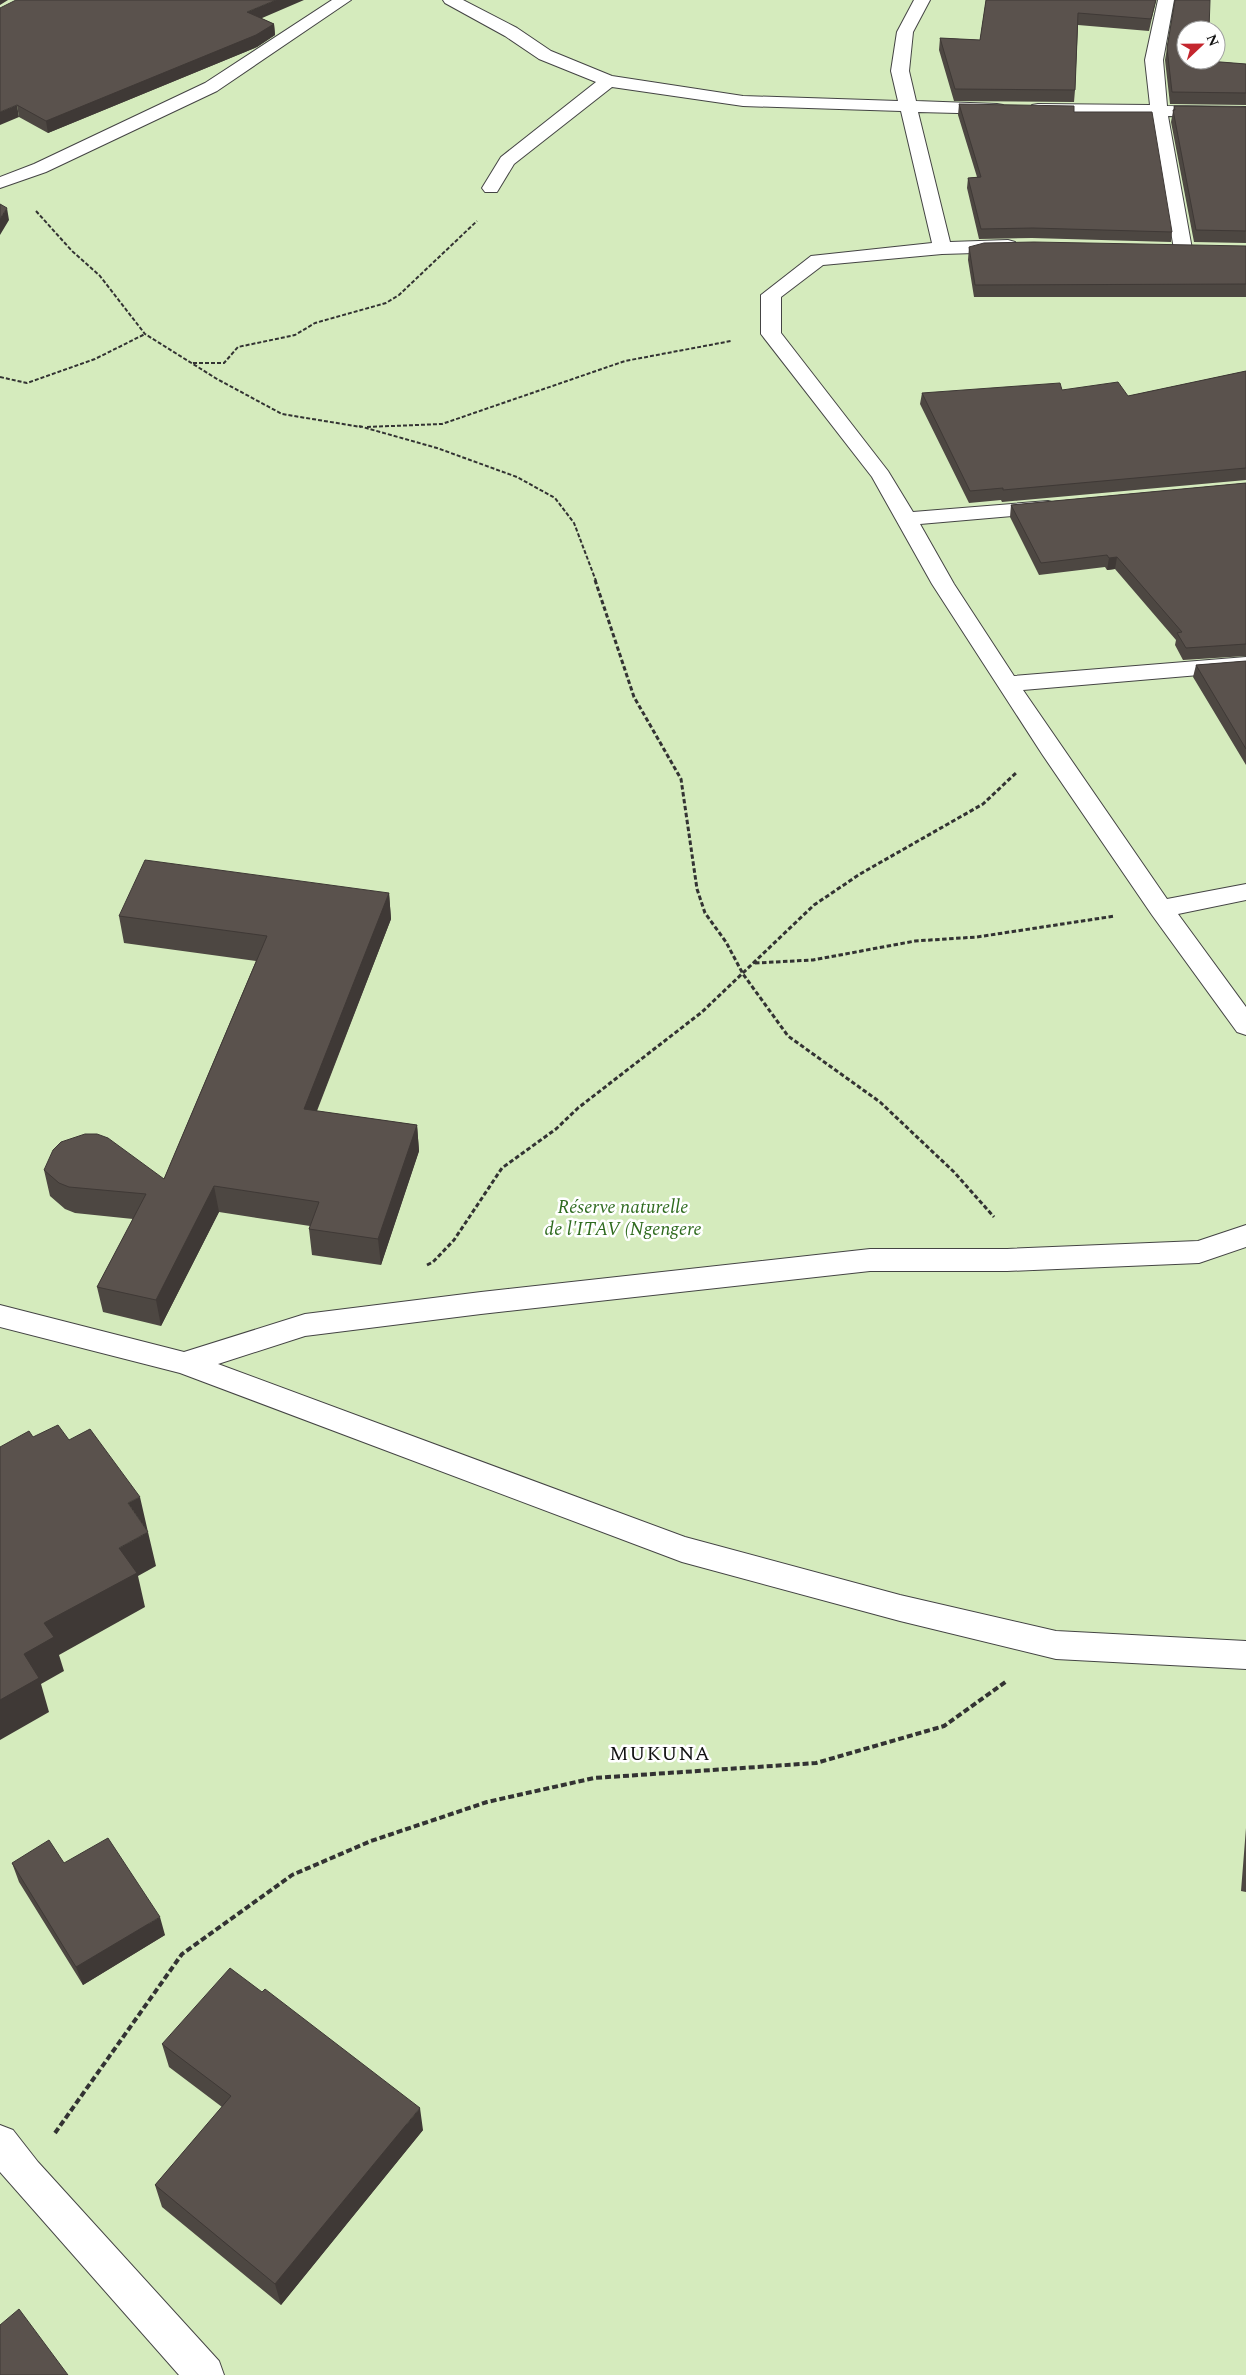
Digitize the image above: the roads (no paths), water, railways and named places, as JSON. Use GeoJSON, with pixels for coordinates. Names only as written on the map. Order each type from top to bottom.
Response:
{"type":"FeatureCollection","features":[{"type":"Feature","properties":{"kind":"street"},"geometry":{"type":"LineString","coordinates":[[1,182],[40,168],[211,87],[343,0]]}},
{"type":"Feature","properties":{"kind":"street"},"geometry":{"type":"LineString","coordinates":[[451,0],[511,32],[545,55],[608,81],[743,101],[907,107],[1246,112]]}},
{"type":"Feature","properties":{"kind":"street"},"geometry":{"type":"LineString","coordinates":[[922,0],[905,32],[900,71],[907,107],[942,248]]}},
{"type":"Feature","properties":{"kind":"street"},"geometry":{"type":"LineString","coordinates":[[1163,249],[1192,250],[1159,112],[1154,60],[1166,0]]}},
{"type":"Feature","properties":{"kind":"street"},"geometry":{"type":"LineString","coordinates":[[491,188],[507,161],[608,81]]}},
{"type":"Feature","properties":{"kind":"street"},"geometry":{"type":"LineString","coordinates":[[1023,246],[942,248],[818,260],[771,295],[771,334],[881,475],[943,584],[1044,739],[1161,909],[1246,1026]]}},
{"type":"Feature","properties":{"kind":"street"},"geometry":{"type":"LineString","coordinates":[[906,519],[1072,505]]}},
{"type":"Feature","properties":{"kind":"street"},"geometry":{"type":"LineString","coordinates":[[1008,684],[1246,664]]}},
{"type":"Feature","properties":{"kind":"street"},"geometry":{"type":"LineString","coordinates":[[1161,909],[1246,892]]}},
{"type":"Feature","properties":{"kind":"street"},"geometry":{"type":"LineString","coordinates":[[184,1362],[306,1325],[481,1302],[870,1260],[1007,1260],[1200,1252],[1246,1236]]}},
{"type":"Feature","properties":{"kind":"street"},"geometry":{"type":"LineString","coordinates":[[0,1316],[184,1362],[682,1549],[900,1608],[1056,1645],[1246,1655]]}},
{"type":"Feature","properties":{"kind":"street"},"geometry":{"type":"LineString","coordinates":[[0,2143],[25,2174],[205,2375]]}},
{"type":"Feature","properties":{"kind":"district","name":"MUKUNA"},"geometry":{"type":"Point","coordinates":[660,1754]}},
{"type":"Feature","properties":{"kind":"park label","name":"Réserve naturelle de l'ITAV (Ngengere"},"geometry":{"type":"Point","coordinates":[623,1218]}}]}
